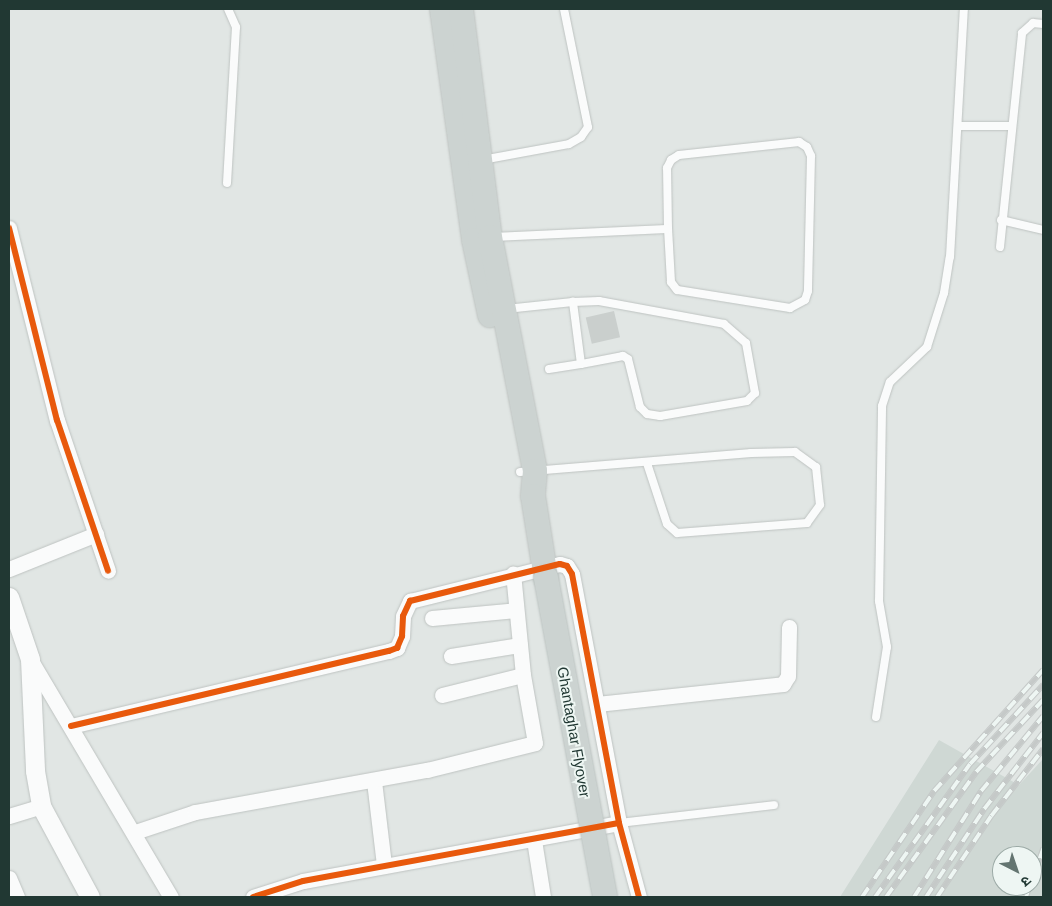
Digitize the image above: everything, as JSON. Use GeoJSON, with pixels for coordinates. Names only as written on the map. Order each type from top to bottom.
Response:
{"type":"FeatureCollection","features":[{"type":"Feature","properties":{"kind":"main road"},"geometry":{"type":"LineString","coordinates":[[442,9],[474,240],[497,311]]}},
{"type":"Feature","properties":{"kind":"main road"},"geometry":{"type":"LineString","coordinates":[[461,9],[481,160],[497,311]]}},
{"type":"Feature","properties":{"kind":"main road","name":"Ghantaghar Flyover"},"geometry":{"type":"LineString","coordinates":[[497,311],[533,496],[604,897]]}},
{"type":"Feature","properties":{"kind":"street"},"geometry":{"type":"LineString","coordinates":[[9,228],[57,420],[108,571]]}},
{"type":"Feature","properties":{"kind":"street"},"geometry":{"type":"LineString","coordinates":[[9,569],[96,534]]}},
{"type":"Feature","properties":{"kind":"street"},"geometry":{"type":"LineString","coordinates":[[71,726],[389,651],[397,648],[402,636],[403,616],[410,602],[513,573],[546,572],[560,564],[567,566],[572,574],[619,823],[639,897]]}},
{"type":"Feature","properties":{"kind":"street"},"geometry":{"type":"LineString","coordinates":[[135,832],[195,812],[374,780],[535,743],[523,675],[513,573]]}},
{"type":"Feature","properties":{"kind":"street"},"geometry":{"type":"LineString","coordinates":[[9,597],[14,625],[30,659],[135,832],[170,897]]}},
{"type":"Feature","properties":{"kind":"street"},"geometry":{"type":"LineString","coordinates":[[432,618],[516,610]]}},
{"type":"Feature","properties":{"kind":"street"},"geometry":{"type":"LineString","coordinates":[[597,704],[783,684],[788,676],[789,627]]}},
{"type":"Feature","properties":{"kind":"street"},"geometry":{"type":"LineString","coordinates":[[451,656],[520,645]]}},
{"type":"Feature","properties":{"kind":"street"},"geometry":{"type":"LineString","coordinates":[[30,659],[35,771],[40,806],[90,897]]}},
{"type":"Feature","properties":{"kind":"street"},"geometry":{"type":"LineString","coordinates":[[442,695],[523,675]]}},
{"type":"Feature","properties":{"kind":"street"},"geometry":{"type":"LineString","coordinates":[[374,780],[384,865]]}},
{"type":"Feature","properties":{"kind":"street"},"geometry":{"type":"LineString","coordinates":[[9,816],[40,806]]}},
{"type":"Feature","properties":{"kind":"street"},"geometry":{"type":"LineString","coordinates":[[253,897],[303,881],[619,823]]}},
{"type":"Feature","properties":{"kind":"street"},"geometry":{"type":"LineString","coordinates":[[534,840],[543,897]]}},
{"type":"Feature","properties":{"kind":"street"},"geometry":{"type":"LineString","coordinates":[[9,878],[17,897]]}},
{"type":"Feature","properties":{"kind":"lane"},"geometry":{"type":"LineString","coordinates":[[227,183],[236,28],[228,9]]}},
{"type":"Feature","properties":{"kind":"lane"},"geometry":{"type":"LineString","coordinates":[[481,160],[569,144],[581,137],[588,127],[564,9]]}},
{"type":"Feature","properties":{"kind":"lane"},"geometry":{"type":"LineString","coordinates":[[876,717],[886,647],[879,601],[882,406],[890,382],[927,347],[944,293],[950,258],[964,9]]}},
{"type":"Feature","properties":{"kind":"lane"},"geometry":{"type":"LineString","coordinates":[[1000,247],[1001,220],[1022,33],[1033,24],[1043,24]]}},
{"type":"Feature","properties":{"kind":"lane"},"geometry":{"type":"LineString","coordinates":[[958,126],[1011,126]]}},
{"type":"Feature","properties":{"kind":"lane"},"geometry":{"type":"LineString","coordinates":[[799,142],[807,147],[811,156],[808,291],[800,305],[790,308],[677,290],[671,282],[668,229],[667,168],[670,160],[679,155],[799,142]]}},
{"type":"Feature","properties":{"kind":"lane"},"geometry":{"type":"LineString","coordinates":[[1001,220],[1043,230]]}},
{"type":"Feature","properties":{"kind":"lane"},"geometry":{"type":"LineString","coordinates":[[490,237],[668,229]]}},
{"type":"Feature","properties":{"kind":"lane"},"geometry":{"type":"LineString","coordinates":[[497,311],[573,302],[599,301],[724,324],[746,342],[756,393],[747,401],[660,416],[647,414],[640,407],[628,359],[622,356],[549,369]]}},
{"type":"Feature","properties":{"kind":"lane"},"geometry":{"type":"LineString","coordinates":[[573,302],[581,364]]}},
{"type":"Feature","properties":{"kind":"lane"},"geometry":{"type":"LineString","coordinates":[[528,471],[647,462],[795,452],[816,467],[820,505],[807,523],[677,533],[667,524],[647,462]]}},
{"type":"Feature","properties":{"kind":"lane"},"geometry":{"type":"LineString","coordinates":[[619,823],[774,805]]}},
{"type":"Feature","properties":{"kind":"shaded area"},"geometry":{"type":"Polygon","coordinates":[[[939,740],[1019,785],[1043,759],[1043,897],[840,897],[939,740]]]}},
{"type":"Feature","properties":{"kind":"building"},"geometry":{"type":"Polygon","coordinates":[[[614,311],[620,337],[592,344],[586,318],[614,311]]]}},
{"type":"Feature","properties":{"kind":"railway"},"geometry":{"type":"LineString","coordinates":[[862,897],[934,791],[1043,670]]}},
{"type":"Feature","properties":{"kind":"railway"},"geometry":{"type":"LineString","coordinates":[[875,897],[970,764],[1043,685]]}},
{"type":"Feature","properties":{"kind":"railway"},"geometry":{"type":"LineString","coordinates":[[886,897],[976,772],[1043,700]]}},
{"type":"Feature","properties":{"kind":"railway"},"geometry":{"type":"LineString","coordinates":[[914,897],[981,791],[1043,716]]}},
{"type":"Feature","properties":{"kind":"railway"},"geometry":{"type":"LineString","coordinates":[[926,897],[984,809],[1043,733]]}},
{"type":"Feature","properties":{"kind":"railway"},"geometry":{"type":"LineString","coordinates":[[937,897],[991,816],[1043,749]]}},
{"type":"Feature","properties":{"kind":"cycle path"},"geometry":{"type":"LineString","coordinates":[[9,228],[57,420],[108,571]]}},
{"type":"Feature","properties":{"kind":"cycle path"},"geometry":{"type":"LineString","coordinates":[[71,726],[389,651],[397,648],[402,636],[403,616],[410,601],[560,564],[567,566],[572,574],[619,823],[639,897]]}},
{"type":"Feature","properties":{"kind":"cycle path"},"geometry":{"type":"LineString","coordinates":[[253,897],[303,881],[619,823]]}}]}
